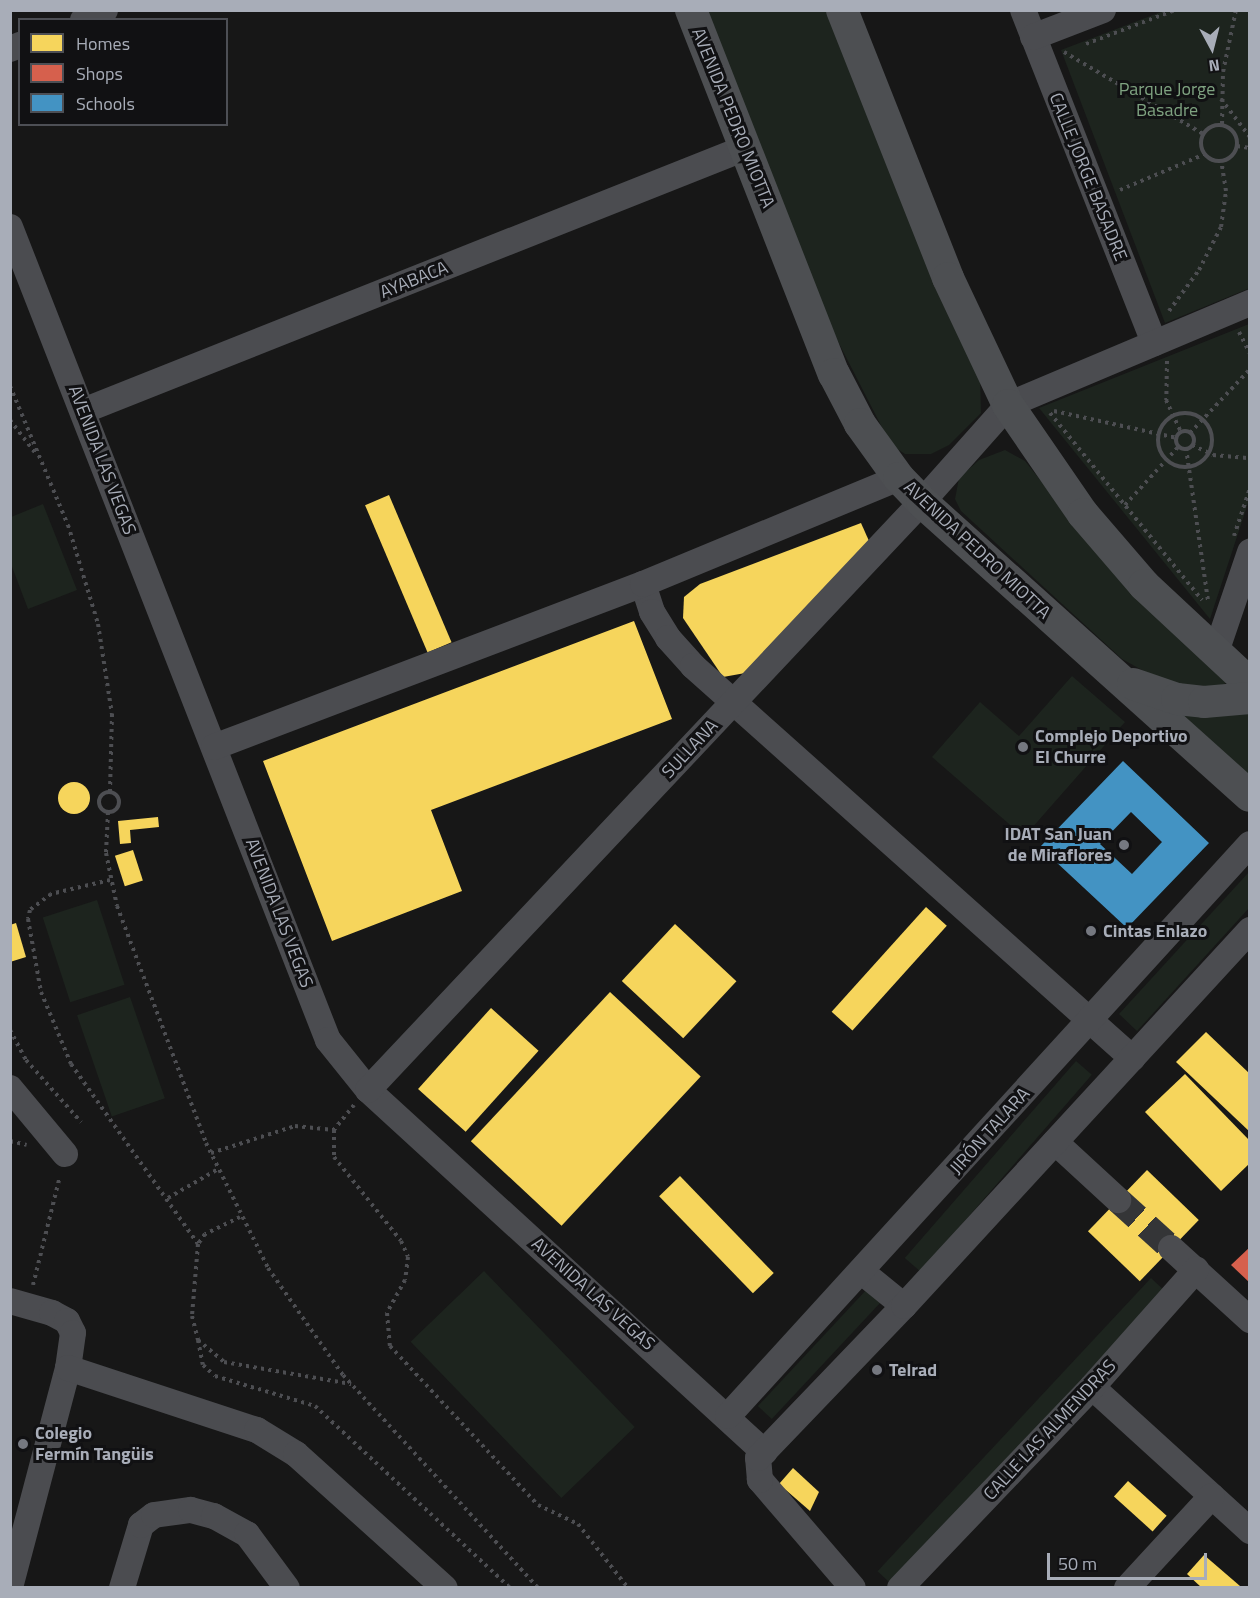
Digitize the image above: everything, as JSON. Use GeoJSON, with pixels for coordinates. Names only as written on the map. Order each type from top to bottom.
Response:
{"type":"FeatureCollection","features":[{"type":"Feature","properties":{"kind":"main road","name":"AVENIDA PEDRO MIOTTA"},"geometry":{"type":"LineString","coordinates":[[691,10],[834,374],[860,424],[898,478],[1250,796]]}},
{"type":"Feature","properties":{"kind":"main road"},"geometry":{"type":"LineString","coordinates":[[842,10],[948,278],[1008,405],[1083,514],[1144,585],[1250,684]]}},
{"type":"Feature","properties":{"kind":"main road"},"geometry":{"type":"LineString","coordinates":[[1121,680],[1177,699],[1204,702],[1250,698]]}},
{"type":"Feature","properties":{"kind":"street"},"geometry":{"type":"LineString","coordinates":[[87,18],[105,10]]}},
{"type":"Feature","properties":{"kind":"street","name":"CALLE JORGE BASADRE"},"geometry":{"type":"LineString","coordinates":[[1023,10],[1159,357]]}},
{"type":"Feature","properties":{"kind":"street"},"geometry":{"type":"LineString","coordinates":[[1033,37],[1103,10]]}},
{"type":"Feature","properties":{"kind":"street","name":"AYABACA"},"geometry":{"type":"LineString","coordinates":[[82,411],[745,148]]}},
{"type":"Feature","properties":{"kind":"street","name":"AVENIDA LAS VEGAS"},"geometry":{"type":"LineString","coordinates":[[10,227],[328,1040],[368,1090],[728,1416],[764,1452]]}},
{"type":"Feature","properties":{"kind":"street"},"geometry":{"type":"LineString","coordinates":[[1008,405],[1159,357],[1250,303]]}},
{"type":"Feature","properties":{"kind":"street","name":"SULLANA"},"geometry":{"type":"LineString","coordinates":[[368,1090],[922,502],[1008,405]]}},
{"type":"Feature","properties":{"kind":"street"},"geometry":{"type":"LineString","coordinates":[[214,747],[643,584],[898,478]]}},
{"type":"Feature","properties":{"kind":"street"},"geometry":{"type":"LineString","coordinates":[[1216,652],[1250,552]]}},
{"type":"Feature","properties":{"kind":"street"},"geometry":{"type":"LineString","coordinates":[[643,584],[652,612],[668,638],[733,703],[1088,1022],[1132,1058]]}},
{"type":"Feature","properties":{"kind":"street","name":"JIRÓN TALARA"},"geometry":{"type":"LineString","coordinates":[[728,1416],[862,1272],[1250,844]]}},
{"type":"Feature","properties":{"kind":"street"},"geometry":{"type":"LineString","coordinates":[[853,1587],[760,1480],[755,1465],[764,1452],[904,1306],[1250,930]]}},
{"type":"Feature","properties":{"kind":"street"},"geometry":{"type":"LineString","coordinates":[[10,1088],[65,1154]]}},
{"type":"Feature","properties":{"kind":"street"},"geometry":{"type":"LineString","coordinates":[[1054,1142],[1118,1200]]}},
{"type":"Feature","properties":{"kind":"street"},"geometry":{"type":"LineString","coordinates":[[1172,1248],[1250,1320]]}},
{"type":"Feature","properties":{"kind":"street","name":"CALLE LAS ALMENDRAS"},"geometry":{"type":"LineString","coordinates":[[900,1587],[1092,1387],[1196,1270]]}},
{"type":"Feature","properties":{"kind":"street"},"geometry":{"type":"LineString","coordinates":[[862,1272],[904,1306]]}},
{"type":"Feature","properties":{"kind":"street"},"geometry":{"type":"LineString","coordinates":[[10,1587],[68,1368],[73,1333],[67,1321],[19,1303]]}},
{"type":"Feature","properties":{"kind":"street"},"geometry":{"type":"LineString","coordinates":[[68,1368],[257,1430],[296,1454],[445,1587]]}},
{"type":"Feature","properties":{"kind":"street"},"geometry":{"type":"LineString","coordinates":[[1092,1387],[1250,1531]]}},
{"type":"Feature","properties":{"kind":"street"},"geometry":{"type":"LineString","coordinates":[[1127,1587],[1212,1496]]}},
{"type":"Feature","properties":{"kind":"street"},"geometry":{"type":"LineString","coordinates":[[122,1587],[141,1525],[153,1515],[191,1510],[232,1524],[248,1534],[287,1587]]}},
{"type":"Feature","properties":{"kind":"path"},"geometry":{"type":"LineString","coordinates":[[1065,52],[1175,10]]}},
{"type":"Feature","properties":{"kind":"path"},"geometry":{"type":"LineString","coordinates":[[1222,124],[1221,98],[1236,10]]}},
{"type":"Feature","properties":{"kind":"path"},"geometry":{"type":"LineString","coordinates":[[1033,37],[1065,52],[1203,134]]}},
{"type":"Feature","properties":{"kind":"path"},"geometry":{"type":"LineString","coordinates":[[1065,52],[1069,63]]}},
{"type":"Feature","properties":{"kind":"path"},"geometry":{"type":"LineString","coordinates":[[1221,98],[1250,137]]}},
{"type":"Feature","properties":{"kind":"path"},"geometry":{"type":"LineString","coordinates":[[1203,134],[1222,124]]}},
{"type":"Feature","properties":{"kind":"path"},"geometry":{"type":"LineString","coordinates":[[1120,190],[1204,154],[1221,161],[1232,156],[1237,146],[1236,134],[1222,124]]}},
{"type":"Feature","properties":{"kind":"path"},"geometry":{"type":"LineString","coordinates":[[1203,134],[1204,154]]}},
{"type":"Feature","properties":{"kind":"path"},"geometry":{"type":"LineString","coordinates":[[1237,146],[1250,148]]}},
{"type":"Feature","properties":{"kind":"path"},"geometry":{"type":"LineString","coordinates":[[1163,304],[1167,314],[1199,270],[1221,227],[1226,191],[1221,161]]}},
{"type":"Feature","properties":{"kind":"path"},"geometry":{"type":"LineString","coordinates":[[1116,179],[1124,200]]}},
{"type":"Feature","properties":{"kind":"path"},"geometry":{"type":"LineString","coordinates":[[1229,336],[1250,328]]}},
{"type":"Feature","properties":{"kind":"path"},"geometry":{"type":"LineString","coordinates":[[1239,332],[1250,354]]}},
{"type":"Feature","properties":{"kind":"path"},"geometry":{"type":"LineString","coordinates":[[1177,357],[1159,357],[1172,417],[1181,432]]}},
{"type":"Feature","properties":{"kind":"path"},"geometry":{"type":"LineString","coordinates":[[1190,433],[1250,369]]}},
{"type":"Feature","properties":{"kind":"path"},"geometry":{"type":"LineString","coordinates":[[10,386],[68,525],[102,641],[112,714],[110,792],[119,803],[108,812],[105,831],[110,880],[218,1169],[240,1217],[291,1305],[352,1384],[538,1587]]}},
{"type":"Feature","properties":{"kind":"path"},"geometry":{"type":"LineString","coordinates":[[1048,410],[1059,406]]}},
{"type":"Feature","properties":{"kind":"path"},"geometry":{"type":"LineString","coordinates":[[1048,410],[1177,438]]}},
{"type":"Feature","properties":{"kind":"path"},"geometry":{"type":"LineString","coordinates":[[1048,410],[1210,610],[1186,448]]}},
{"type":"Feature","properties":{"kind":"path"},"geometry":{"type":"LineString","coordinates":[[1189,467],[1166,459],[1160,452],[1159,434],[1172,417],[1192,414],[1202,420],[1211,433],[1209,454]]}},
{"type":"Feature","properties":{"kind":"path"},"geometry":{"type":"LineString","coordinates":[[10,420],[40,460]]}},
{"type":"Feature","properties":{"kind":"path"},"geometry":{"type":"LineString","coordinates":[[1181,432],[1190,433]]}},
{"type":"Feature","properties":{"kind":"path"},"geometry":{"type":"LineString","coordinates":[[1179,446],[1177,438],[1181,432]]}},
{"type":"Feature","properties":{"kind":"path"},"geometry":{"type":"LineString","coordinates":[[1190,433],[1192,445]]}},
{"type":"Feature","properties":{"kind":"path"},"geometry":{"type":"LineString","coordinates":[[1192,445],[1209,454],[1250,458]]}},
{"type":"Feature","properties":{"kind":"path"},"geometry":{"type":"LineString","coordinates":[[1179,446],[1186,448],[1192,445]]}},
{"type":"Feature","properties":{"kind":"path"},"geometry":{"type":"LineString","coordinates":[[1125,505],[1179,446]]}},
{"type":"Feature","properties":{"kind":"path"},"geometry":{"type":"LineString","coordinates":[[1189,467],[1209,454]]}},
{"type":"Feature","properties":{"kind":"path"},"geometry":{"type":"LineString","coordinates":[[108,812],[99,801],[110,792]]}},
{"type":"Feature","properties":{"kind":"path"},"geometry":{"type":"LineString","coordinates":[[110,880],[51,894],[35,903],[28,919],[36,967],[49,1017],[71,1064],[168,1198],[198,1244]]}},
{"type":"Feature","properties":{"kind":"path"},"geometry":{"type":"LineString","coordinates":[[10,1030],[26,1060],[81,1122]]}},
{"type":"Feature","properties":{"kind":"path"},"geometry":{"type":"LineString","coordinates":[[368,1090],[334,1130],[334,1157],[401,1241],[408,1257],[405,1280],[387,1313],[386,1335],[396,1356],[538,1505],[578,1524],[628,1587]]}},
{"type":"Feature","properties":{"kind":"path"},"geometry":{"type":"LineString","coordinates":[[211,1153],[295,1126],[334,1130]]}},
{"type":"Feature","properties":{"kind":"path"},"geometry":{"type":"LineString","coordinates":[[19,1303],[65,1154]]}},
{"type":"Feature","properties":{"kind":"path"},"geometry":{"type":"LineString","coordinates":[[168,1198],[218,1169]]}},
{"type":"Feature","properties":{"kind":"path"},"geometry":{"type":"LineString","coordinates":[[240,1217],[205,1234],[198,1244],[192,1316],[203,1365],[215,1376],[315,1406],[510,1587]]}},
{"type":"Feature","properties":{"kind":"path"},"geometry":{"type":"LineString","coordinates":[[198,1340],[224,1362],[352,1384]]}},
{"type":"Feature","properties":{"kind":"green space","name":"Parque Jorge Basadre"},"geometry":{"type":"Polygon","coordinates":[[[1166,10],[1249,11],[1250,288],[1165,323],[1061,50],[1166,10]]]}},
{"type":"Feature","properties":{"kind":"green space"},"geometry":{"type":"Polygon","coordinates":[[[701,11],[828,11],[980,375],[981,413],[949,445],[931,454],[905,454],[891,445],[826,318],[701,11]]]}},
{"type":"Feature","properties":{"kind":"green space"},"geometry":{"type":"Polygon","coordinates":[[[1249,324],[1249,500],[1210,619],[1039,408],[1249,324]]]}},
{"type":"Feature","properties":{"kind":"green space"},"geometry":{"type":"Polygon","coordinates":[[[1005,450],[1025,461],[1069,516],[1229,682],[1213,688],[1183,685],[1151,675],[1122,659],[961,511],[955,499],[959,478],[979,460],[1005,450]]]}},
{"type":"Feature","properties":{"kind":"green space"},"geometry":{"type":"Polygon","coordinates":[[[43,504],[77,590],[28,609],[11,564],[11,517],[43,504]]]}},
{"type":"Feature","properties":{"kind":"green space","name":"Complejo Deportivo El Churre"},"geometry":{"type":"Polygon","coordinates":[[[1072,676],[1125,722],[1024,837],[932,757],[980,702],[1019,736],[1072,676]]]}},
{"type":"Feature","properties":{"kind":"green space"},"geometry":{"type":"Polygon","coordinates":[[[1249,712],[1249,781],[1176,713],[1249,712]]]}},
{"type":"Feature","properties":{"kind":"green space"},"geometry":{"type":"Polygon","coordinates":[[[1249,872],[1249,908],[1137,1031],[1119,1014],[1249,872]]]}},
{"type":"Feature","properties":{"kind":"green space"},"geometry":{"type":"Polygon","coordinates":[[[97,900],[125,985],[70,1002],[43,918],[97,900]]]}},
{"type":"Feature","properties":{"kind":"green space"},"geometry":{"type":"Polygon","coordinates":[[[130,997],[165,1098],[112,1116],[77,1015],[130,997]]]}},
{"type":"Feature","properties":{"kind":"green space"},"geometry":{"type":"Polygon","coordinates":[[[1076,1061],[1092,1075],[921,1272],[905,1258],[1076,1061]]]}},
{"type":"Feature","properties":{"kind":"green space"},"geometry":{"type":"Polygon","coordinates":[[[484,1271],[635,1427],[561,1498],[411,1342],[484,1271]]]}},
{"type":"Feature","properties":{"kind":"green space"},"geometry":{"type":"Polygon","coordinates":[[[882,1273],[896,1286],[772,1419],[758,1406],[882,1273]]]}},
{"type":"Feature","properties":{"kind":"green space"},"geometry":{"type":"Polygon","coordinates":[[[1151,1278],[1168,1294],[894,1587],[878,1571],[1151,1278]]]}},
{"type":"Feature","properties":{"kind":"building: Homes"},"geometry":{"type":"Polygon","coordinates":[[[389,495],[452,642],[428,652],[365,505],[389,495]]]}},
{"type":"Feature","properties":{"kind":"building: Homes"},"geometry":{"type":"Polygon","coordinates":[[[861,523],[869,541],[751,672],[723,677],[683,618],[684,597],[700,584],[861,523]]]}},
{"type":"Feature","properties":{"kind":"building: Homes"},"geometry":{"type":"Polygon","coordinates":[[[634,621],[672,719],[431,810],[462,891],[332,941],[263,761],[634,621]]]}},
{"type":"Feature","properties":{"kind":"building: Homes"},"geometry":{"type":"Polygon","coordinates":[[[74,782],[85,787],[90,798],[85,809],[74,814],[63,809],[58,798],[63,787],[74,782]]]}},
{"type":"Feature","properties":{"kind":"building: Homes"},"geometry":{"type":"Polygon","coordinates":[[[158,817],[159,827],[130,830],[131,843],[120,844],[118,821],[158,817]]]}},
{"type":"Feature","properties":{"kind":"building: Homes"},"geometry":{"type":"Polygon","coordinates":[[[133,850],[143,880],[125,886],[115,856],[133,850]]]}},
{"type":"Feature","properties":{"kind":"building: Homes"},"geometry":{"type":"Polygon","coordinates":[[[926,907],[947,926],[852,1031],[832,1012],[926,907]]]}},
{"type":"Feature","properties":{"kind":"building: Homes"},"geometry":{"type":"Polygon","coordinates":[[[16,923],[26,957],[10,962],[10,925],[16,923]]]}},
{"type":"Feature","properties":{"kind":"building: Homes"},"geometry":{"type":"Polygon","coordinates":[[[675,924],[736,981],[683,1038],[622,981],[675,924]]]}},
{"type":"Feature","properties":{"kind":"building: Homes"},"geometry":{"type":"Polygon","coordinates":[[[610,992],[701,1077],[562,1226],[471,1141],[610,992]]]}},
{"type":"Feature","properties":{"kind":"building: Homes"},"geometry":{"type":"Polygon","coordinates":[[[491,1008],[539,1051],[466,1132],[418,1089],[491,1008]]]}},
{"type":"Feature","properties":{"kind":"building: Homes"},"geometry":{"type":"Polygon","coordinates":[[[1206,1032],[1250,1074],[1250,1132],[1176,1062],[1206,1032]]]}},
{"type":"Feature","properties":{"kind":"building: Homes"},"geometry":{"type":"Polygon","coordinates":[[[1185,1074],[1250,1141],[1250,1163],[1221,1191],[1145,1112],[1185,1074]]]}},
{"type":"Feature","properties":{"kind":"building: Homes"},"geometry":{"type":"Polygon","coordinates":[[[1147,1170],[1199,1220],[1140,1281],[1088,1231],[1147,1170]]]}},
{"type":"Feature","properties":{"kind":"building: Homes"},"geometry":{"type":"Polygon","coordinates":[[[680,1176],[774,1273],[753,1293],[659,1196],[680,1176]]]}},
{"type":"Feature","properties":{"kind":"building: Homes"},"geometry":{"type":"Polygon","coordinates":[[[793,1468],[819,1492],[810,1511],[779,1484],[793,1468]]]}},
{"type":"Feature","properties":{"kind":"building: Homes"},"geometry":{"type":"Polygon","coordinates":[[[1128,1481],[1167,1516],[1153,1531],[1114,1497],[1128,1481]]]}},
{"type":"Feature","properties":{"kind":"building: Homes"},"geometry":{"type":"Polygon","coordinates":[[[1204,1555],[1240,1586],[1239,1588],[1202,1588],[1187,1574],[1204,1555]]]}},
{"type":"Feature","properties":{"kind":"building: Shops"},"geometry":{"type":"Polygon","coordinates":[[[1250,1247],[1250,1283],[1231,1265],[1250,1247]]]}},
{"type":"Feature","properties":{"kind":"building: Schools","name":"IDAT San Juan de Miraflores"},"geometry":{"type":"Polygon","coordinates":[[[1123,761],[1209,843],[1127,928],[1040,847],[1123,761]],[[1131,812],[1100,844],[1132,874],[1162,842],[1131,812]]]}},
{"type":"Feature","properties":{"kind":"tunnel"},"geometry":{"type":"LineString","coordinates":[[1118,1200],[1171,1248]]}},
{"type":"Feature","properties":{"kind":"place","name":"Complejo Deportivo El Churre"},"geometry":{"type":"Point","coordinates":[1023,747]}},
{"type":"Feature","properties":{"kind":"place","name":"IDAT San Juan de Miraflores"},"geometry":{"type":"Point","coordinates":[1124,845]}},
{"type":"Feature","properties":{"kind":"place","name":"Cintas Enlazo"},"geometry":{"type":"Point","coordinates":[1091,931]}},
{"type":"Feature","properties":{"kind":"place","name":"Telrad"},"geometry":{"type":"Point","coordinates":[877,1370]}},
{"type":"Feature","properties":{"kind":"place","name":"Colegio Fermín Tangüis"},"geometry":{"type":"Point","coordinates":[23,1444]}}]}
